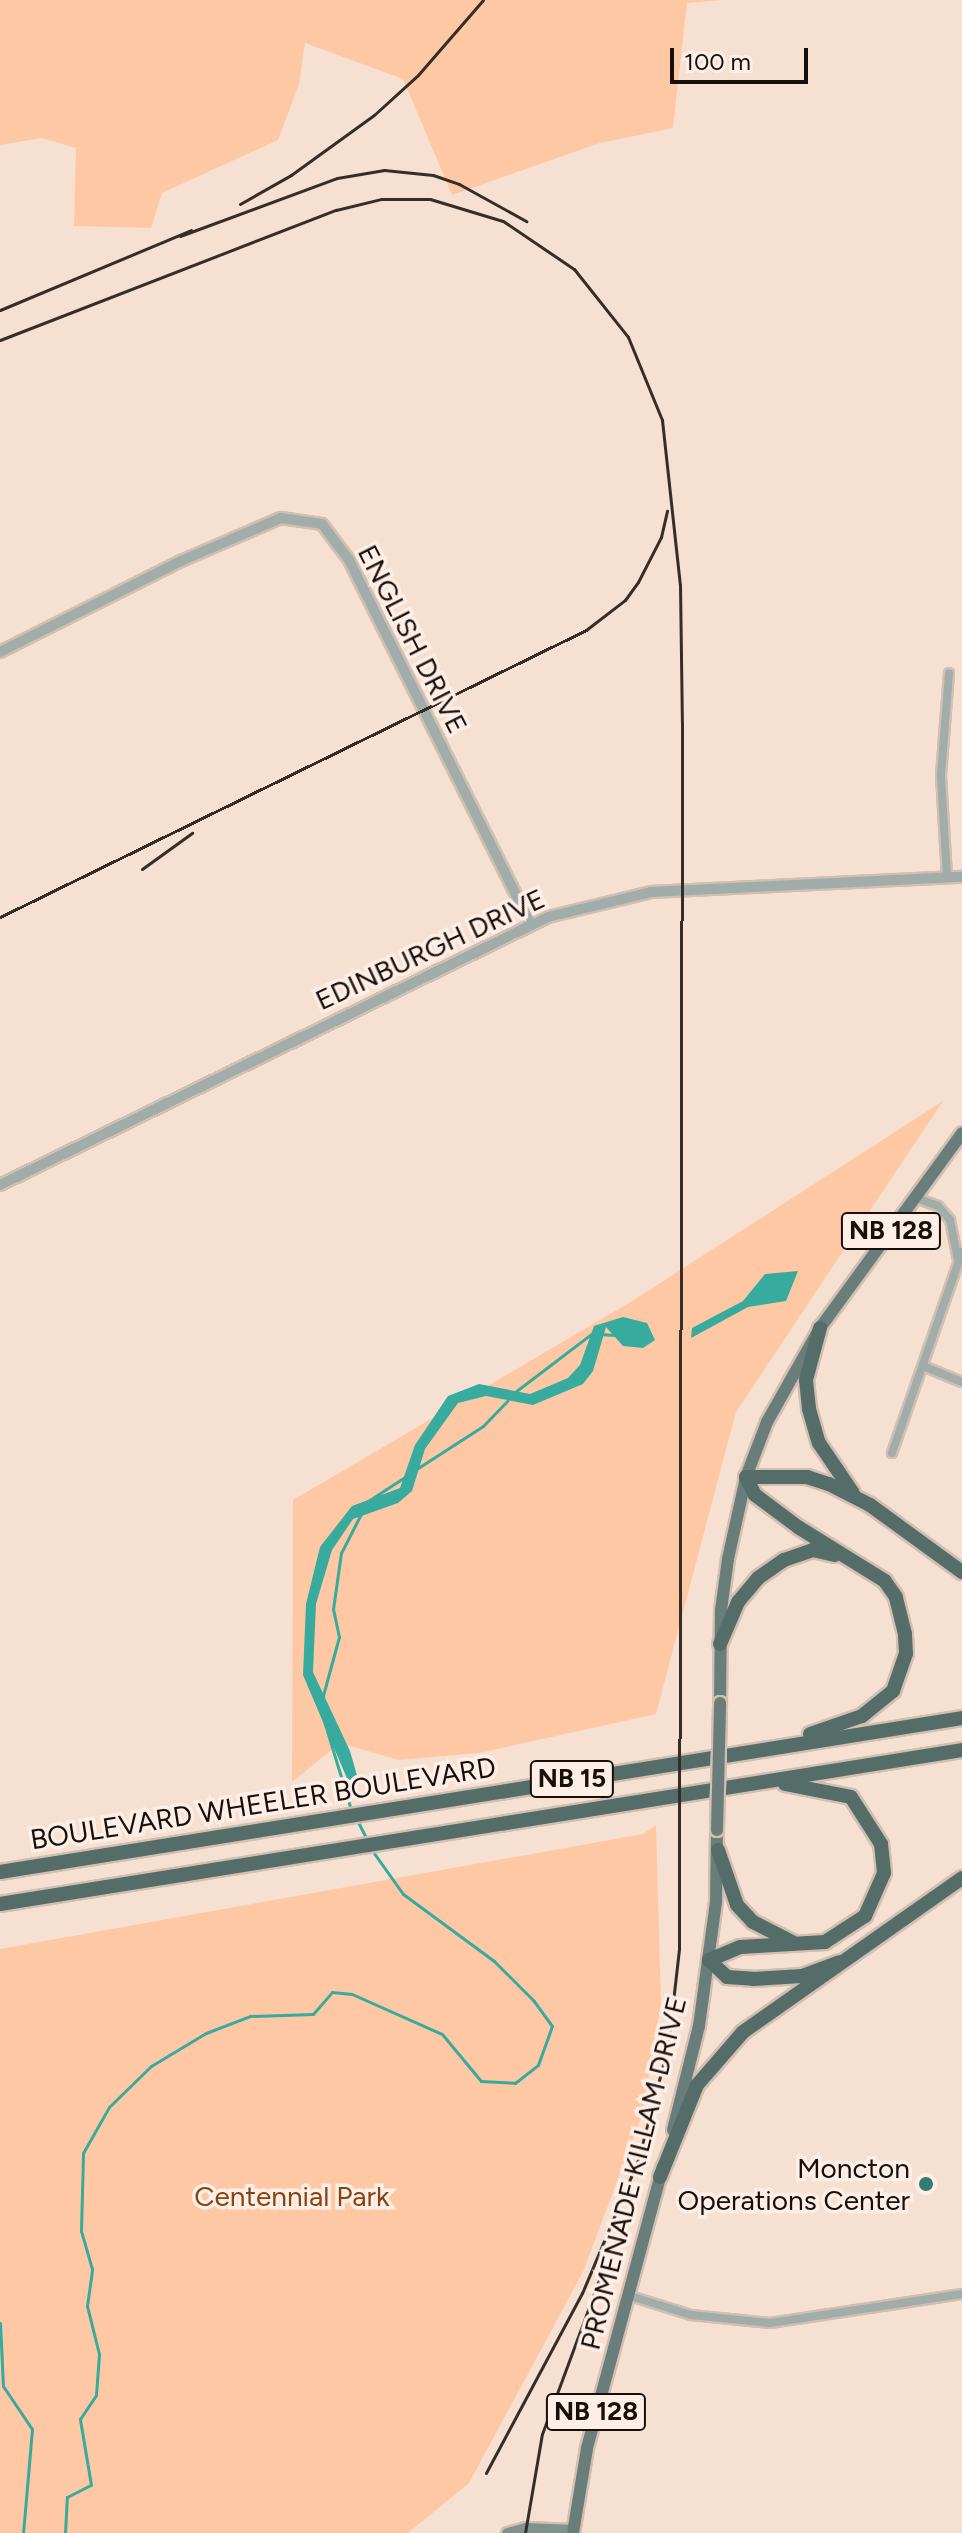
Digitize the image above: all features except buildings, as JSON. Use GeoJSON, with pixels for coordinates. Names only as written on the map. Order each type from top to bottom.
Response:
{"type":"FeatureCollection","features":[{"type":"Feature","properties":{"kind":"highway"},"geometry":{"type":"LineString","coordinates":[[820,1328],[806,1380],[809,1409],[819,1443],[856,1497]]}},
{"type":"Feature","properties":{"kind":"highway"},"geometry":{"type":"LineString","coordinates":[[783,1744],[862,1716],[893,1691],[906,1654],[896,1597],[885,1581],[842,1557],[755,1495],[746,1477],[807,1477],[856,1497],[962,1572]]}},
{"type":"Feature","properties":{"kind":"highway"},"geometry":{"type":"LineString","coordinates":[[720,1644],[738,1602],[758,1578],[784,1560],[813,1550],[842,1557]]}},
{"type":"Feature","properties":{"kind":"highway","name":"BOULEVARD WHEELER BOULEVARD"},"geometry":{"type":"LineString","coordinates":[[0,1872],[783,1744],[962,1718]]}},
{"type":"Feature","properties":{"kind":"highway","name":"BOULEVARD WHEELER BOULEVARD"},"geometry":{"type":"LineString","coordinates":[[0,1904],[962,1750]]}},
{"type":"Feature","properties":{"kind":"highway"},"geometry":{"type":"LineString","coordinates":[[759,1782],[827,1788],[851,1797],[881,1844],[884,1873],[865,1916],[825,1942],[740,1947],[709,1960],[727,1977],[753,1979],[802,1976],[840,1962]]}},
{"type":"Feature","properties":{"kind":"highway"},"geometry":{"type":"LineString","coordinates":[[718,1850],[737,1905],[761,1928],[796,1944]]}},
{"type":"Feature","properties":{"kind":"highway"},"geometry":{"type":"LineString","coordinates":[[660,2177],[697,2085],[717,2058],[743,2032],[962,1878]]}},
{"type":"Feature","properties":{"kind":"main road","name":"NB 128"},"geometry":{"type":"LineString","coordinates":[[720,1644],[728,1559],[746,1477],[779,1396],[820,1328],[962,1133]]}},
{"type":"Feature","properties":{"kind":"main road","name":"PROMENADE KILLAM DRIVE"},"geometry":{"type":"LineString","coordinates":[[573,2532],[587,2448],[696,2038],[709,1960],[718,1850],[720,1644]]}},
{"type":"Feature","properties":{"kind":"main road"},"geometry":{"type":"LineString","coordinates":[[507,2533],[526,2528],[573,2532]]}},
{"type":"Feature","properties":{"kind":"street","name":"ENGLISH DRIVE"},"geometry":{"type":"LineString","coordinates":[[0,652],[181,561],[281,518],[322,524],[349,560],[530,923]]}},
{"type":"Feature","properties":{"kind":"street"},"geometry":{"type":"LineString","coordinates":[[947,877],[941,775],[949,673]]}},
{"type":"Feature","properties":{"kind":"street","name":"EDINBURGH DRIVE"},"geometry":{"type":"LineString","coordinates":[[0,1185],[530,923],[614,897],[651,892],[962,877]]}},
{"type":"Feature","properties":{"kind":"street"},"geometry":{"type":"LineString","coordinates":[[916,1198],[938,1206],[950,1220],[958,1263]]}},
{"type":"Feature","properties":{"kind":"street"},"geometry":{"type":"LineString","coordinates":[[892,1453],[962,1252]]}},
{"type":"Feature","properties":{"kind":"street"},"geometry":{"type":"LineString","coordinates":[[923,1366],[962,1382]]}},
{"type":"Feature","properties":{"kind":"street"},"geometry":{"type":"LineString","coordinates":[[626,2295],[691,2315],[770,2323],[962,2294]]}},
{"type":"Feature","properties":{"kind":"green space"},"geometry":{"type":"Polygon","coordinates":[[[0,0],[722,0],[687,3],[673,128],[600,143],[452,195],[403,79],[305,43],[299,84],[278,140],[162,193],[151,228],[74,226],[76,148],[42,138],[0,145],[0,0]]]}},
{"type":"Feature","properties":{"kind":"green space"},"geometry":{"type":"Polygon","coordinates":[[[943,1101],[736,1412],[656,1714],[479,1753],[399,1760],[340,1743],[292,1782],[293,1500],[629,1303],[943,1101]]]}},
{"type":"Feature","properties":{"kind":"green space","name":"Centennial Park"},"geometry":{"type":"Polygon","coordinates":[[[656,1825],[661,2003],[642,2115],[583,2272],[469,2483],[408,2533],[0,2533],[0,1949],[643,1834],[656,1825]]]}},
{"type":"Feature","properties":{"kind":"water"},"geometry":{"type":"Polygon","coordinates":[[[798,1271],[786,1301],[748,1307],[691,1338],[692,1328],[743,1301],[765,1274],[798,1271]]]}},
{"type":"Feature","properties":{"kind":"water"},"geometry":{"type":"Polygon","coordinates":[[[623,1317],[647,1323],[655,1340],[643,1348],[623,1346],[606,1327],[593,1371],[583,1384],[533,1405],[486,1396],[458,1403],[425,1449],[412,1491],[398,1503],[353,1519],[332,1550],[316,1604],[313,1672],[350,1751],[358,1779],[349,1783],[303,1675],[306,1604],[320,1547],[352,1506],[400,1488],[415,1445],[448,1396],[479,1384],[530,1394],[568,1378],[580,1365],[594,1326],[623,1317]]]}},
{"type":"Feature","properties":{"kind":"waterway"},"geometry":{"type":"LineString","coordinates":[[515,1392],[591,1334]]}},
{"type":"Feature","properties":{"kind":"waterway"},"geometry":{"type":"LineString","coordinates":[[598,1334],[615,1335]]}},
{"type":"Feature","properties":{"kind":"waterway"},"geometry":{"type":"LineString","coordinates":[[418,1468],[483,1426],[507,1401]]}},
{"type":"Feature","properties":{"kind":"waterway"},"geometry":{"type":"LineString","coordinates":[[368,1501],[408,1475]]}},
{"type":"Feature","properties":{"kind":"waterway"},"geometry":{"type":"LineString","coordinates":[[322,1699],[339,1637],[333,1609],[341,1553],[362,1512]]}},
{"type":"Feature","properties":{"kind":"waterway"},"geometry":{"type":"LineString","coordinates":[[321,1711],[351,1810]]}},
{"type":"Feature","properties":{"kind":"waterway"},"geometry":{"type":"LineString","coordinates":[[357,1820],[368,1842]]}},
{"type":"Feature","properties":{"kind":"waterway"},"geometry":{"type":"LineString","coordinates":[[65,2533],[67,2497],[91,2485],[80,2419],[96,2395],[99,2354],[87,2306],[92,2269],[81,2231],[83,2153],[109,2107],[151,2066],[206,2033],[250,2016],[313,2014],[332,1992],[352,1994],[442,2034],[481,2081],[515,2083],[538,2065],[552,2026],[534,2001],[494,1961],[403,1894],[371,1849]]}},
{"type":"Feature","properties":{"kind":"waterway"},"geometry":{"type":"LineString","coordinates":[[0,2323],[3,2386],[32,2429],[23,2533]]}},
{"type":"Feature","properties":{"kind":"railway"},"geometry":{"type":"LineString","coordinates":[[240,204],[291,175],[374,115],[418,75],[483,0]]}},
{"type":"Feature","properties":{"kind":"railway"},"geometry":{"type":"LineString","coordinates":[[180,236],[337,178],[384,170],[433,175],[459,184],[526,221]]}},
{"type":"Feature","properties":{"kind":"railway"},"geometry":{"type":"LineString","coordinates":[[0,340],[336,210],[381,199],[430,199],[503,221],[574,269],[628,337],[662,420],[680,585],[682,723],[679,1949],[668,2046],[638,2160],[582,2293],[486,2473]]}},
{"type":"Feature","properties":{"kind":"railway"},"geometry":{"type":"LineString","coordinates":[[0,310],[191,230]]}},
{"type":"Feature","properties":{"kind":"railway"},"geometry":{"type":"LineString","coordinates":[[0,917],[586,630],[625,600],[638,582],[661,537],[667,511]]}},
{"type":"Feature","properties":{"kind":"railway"},"geometry":{"type":"LineString","coordinates":[[142,869],[192,833]]}},
{"type":"Feature","properties":{"kind":"railway"},"geometry":{"type":"LineString","coordinates":[[525,2533],[542,2434],[607,2258]]}},
{"type":"Feature","properties":{"kind":"place","name":"Moncton Operations Center"},"geometry":{"type":"Point","coordinates":[926,2184]}}]}
